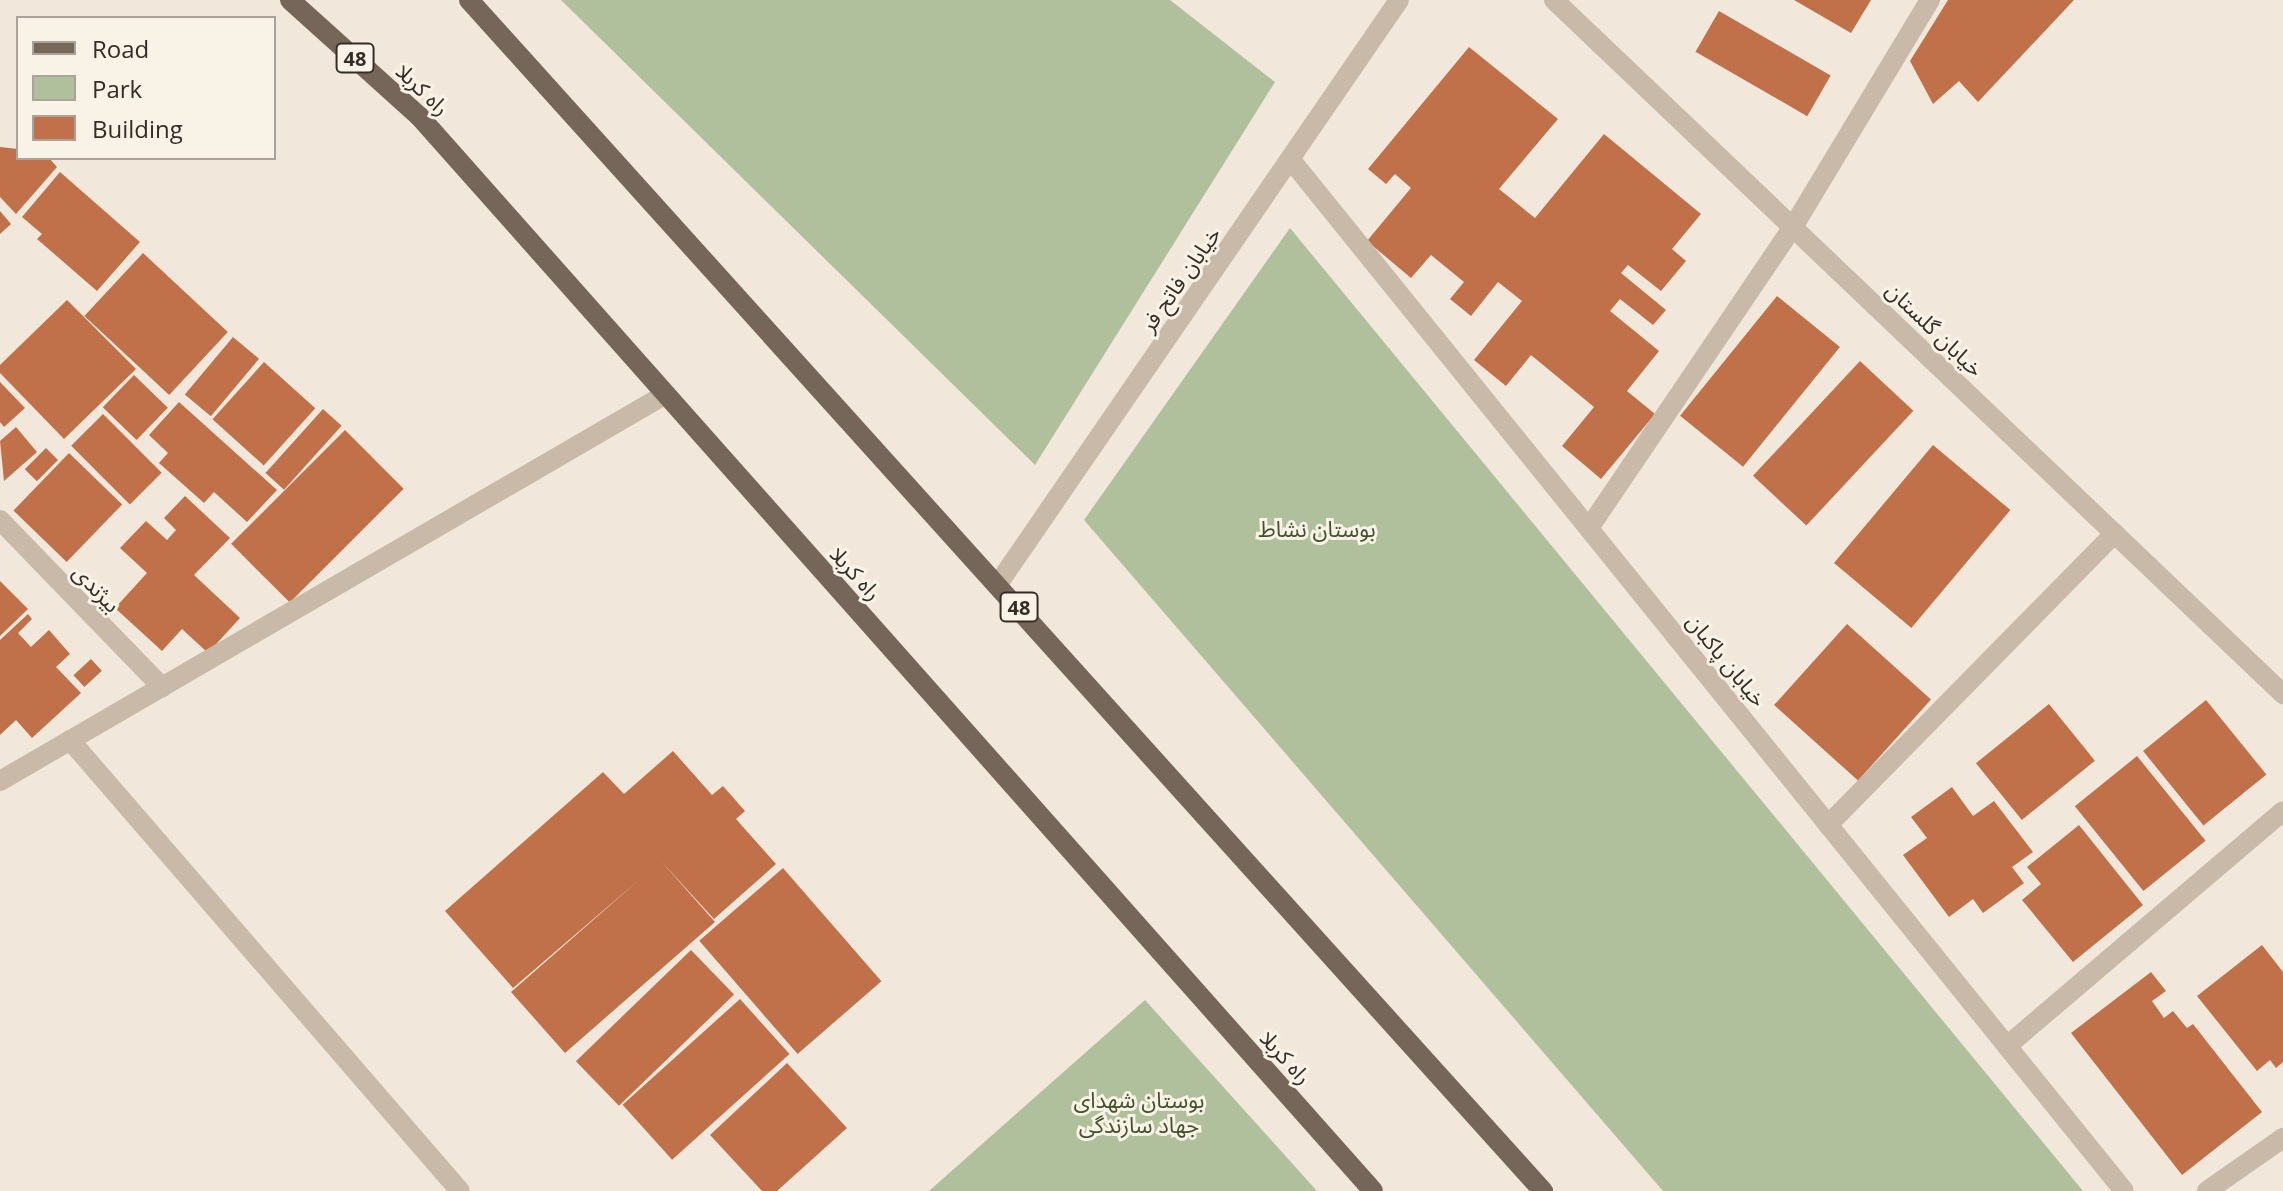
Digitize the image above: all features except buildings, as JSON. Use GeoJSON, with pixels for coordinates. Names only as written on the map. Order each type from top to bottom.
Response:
{"type":"FeatureCollection","features":[{"type":"Feature","properties":{"kind":"main road","name":"راه کربلا"},"geometry":{"type":"LineString","coordinates":[[290,0],[419,116],[1373,1191]]}},
{"type":"Feature","properties":{"kind":"main road","name":"48"},"geometry":{"type":"LineString","coordinates":[[469,0],[1543,1191]]}},
{"type":"Feature","properties":{"kind":"street","name":"خیابان فاتح فر"},"geometry":{"type":"LineString","coordinates":[[998,584],[1399,0]]}},
{"type":"Feature","properties":{"kind":"street","name":"خیابان گلستان"},"geometry":{"type":"LineString","coordinates":[[1554,0],[2283,694]]}},
{"type":"Feature","properties":{"kind":"street"},"geometry":{"type":"LineString","coordinates":[[1589,528],[1793,227],[1930,0]]}},
{"type":"Feature","properties":{"kind":"street","name":"خیابان پاکبان"},"geometry":{"type":"LineString","coordinates":[[1291,160],[2124,1191]]}},
{"type":"Feature","properties":{"kind":"street"},"geometry":{"type":"LineString","coordinates":[[0,781],[666,394]]}},
{"type":"Feature","properties":{"kind":"street","name":"بیژندی"},"geometry":{"type":"LineString","coordinates":[[0,520],[162,687]]}},
{"type":"Feature","properties":{"kind":"street"},"geometry":{"type":"LineString","coordinates":[[1828,825],[2115,533]]}},
{"type":"Feature","properties":{"kind":"street"},"geometry":{"type":"LineString","coordinates":[[70,740],[460,1191]]}},
{"type":"Feature","properties":{"kind":"street"},"geometry":{"type":"LineString","coordinates":[[2007,1046],[2283,811]]}},
{"type":"Feature","properties":{"kind":"street"},"geometry":{"type":"LineString","coordinates":[[2207,1191],[2283,1138]]}},
{"type":"Feature","properties":{"kind":"green space"},"geometry":{"type":"Polygon","coordinates":[[[561,0],[1170,0],[1275,82],[1035,465],[561,0]]]}},
{"type":"Feature","properties":{"kind":"green space","name":"بوستان نشاط"},"geometry":{"type":"Polygon","coordinates":[[[1290,228],[2083,1191],[1663,1191],[1084,520],[1290,228]]]}},
{"type":"Feature","properties":{"kind":"green space","name":"بوستان شهدای جهاد سازندگی"},"geometry":{"type":"Polygon","coordinates":[[[1145,1000],[1317,1191],[929,1191],[1145,1000]]]}}]}
